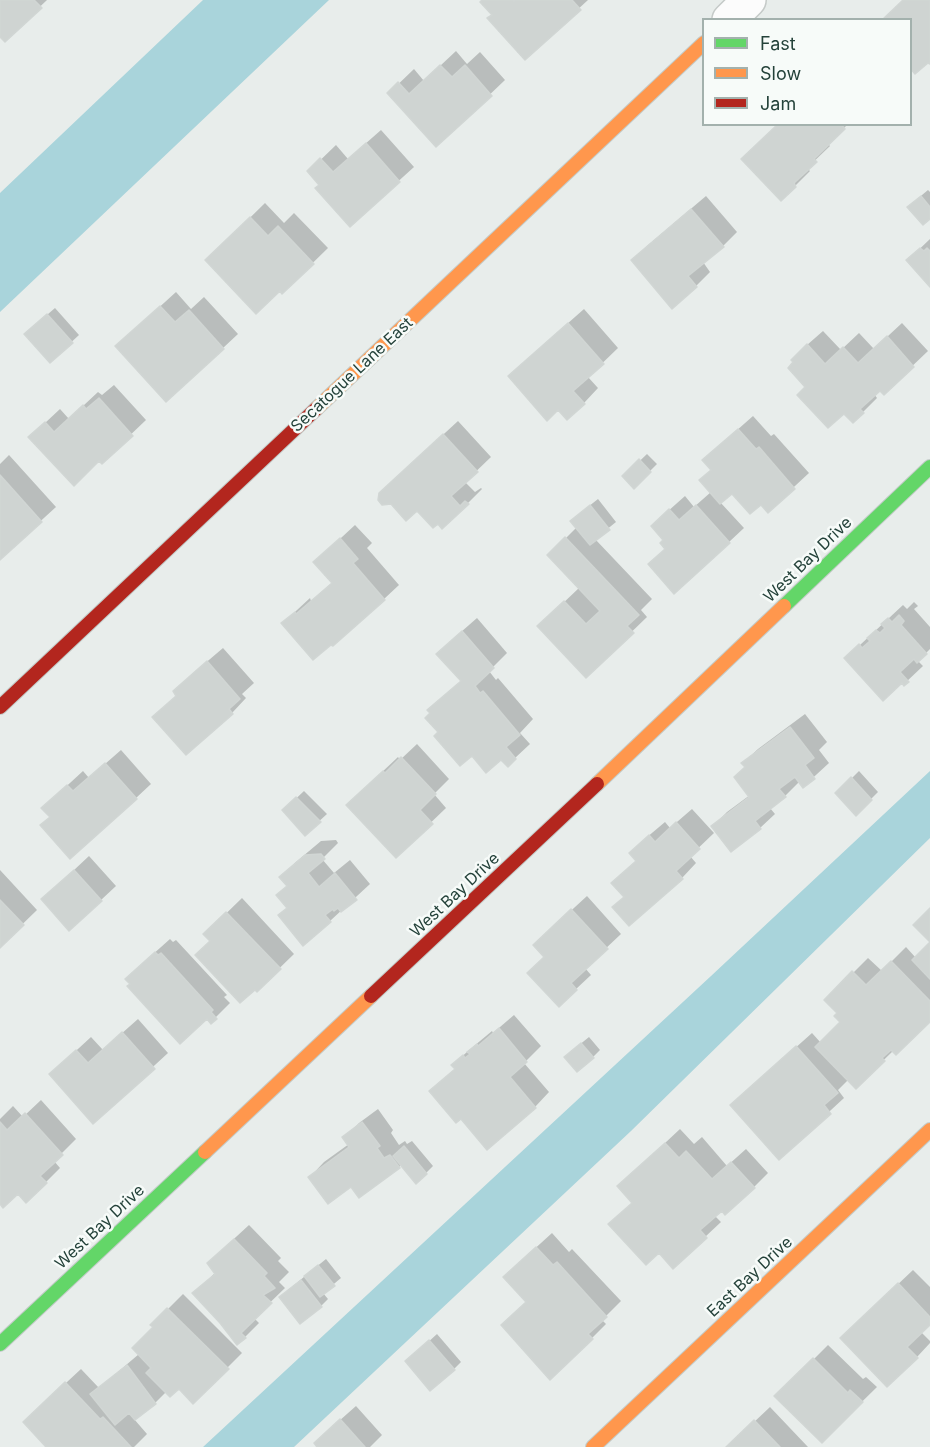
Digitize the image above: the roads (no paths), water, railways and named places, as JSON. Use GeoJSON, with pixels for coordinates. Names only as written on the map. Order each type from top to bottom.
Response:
{"type":"FeatureCollection","features":[{"type":"Feature","properties":{"kind":"street"},"geometry":{"type":"LineString","coordinates":[[731,18],[749,0]]}},
{"type":"Feature","properties":{"kind":"street","name":"Secatogue Lane East"},"geometry":{"type":"LineString","coordinates":[[0,706],[702,45]]}},
{"type":"Feature","properties":{"kind":"street","name":"West Bay Drive"},"geometry":{"type":"LineString","coordinates":[[0,1344],[585,795],[930,467]]}},
{"type":"Feature","properties":{"kind":"street","name":"East Bay Drive"},"geometry":{"type":"LineString","coordinates":[[593,1447],[930,1130]]}},
{"type":"Feature","properties":{"kind":"water"},"geometry":{"type":"Polygon","coordinates":[[[203,0],[329,0],[0,312],[0,193],[203,0]]]}},
{"type":"Feature","properties":{"kind":"water"},"geometry":{"type":"Polygon","coordinates":[[[930,771],[930,838],[631,1131],[294,1447],[203,1447],[711,976],[930,771]]]}}]}
